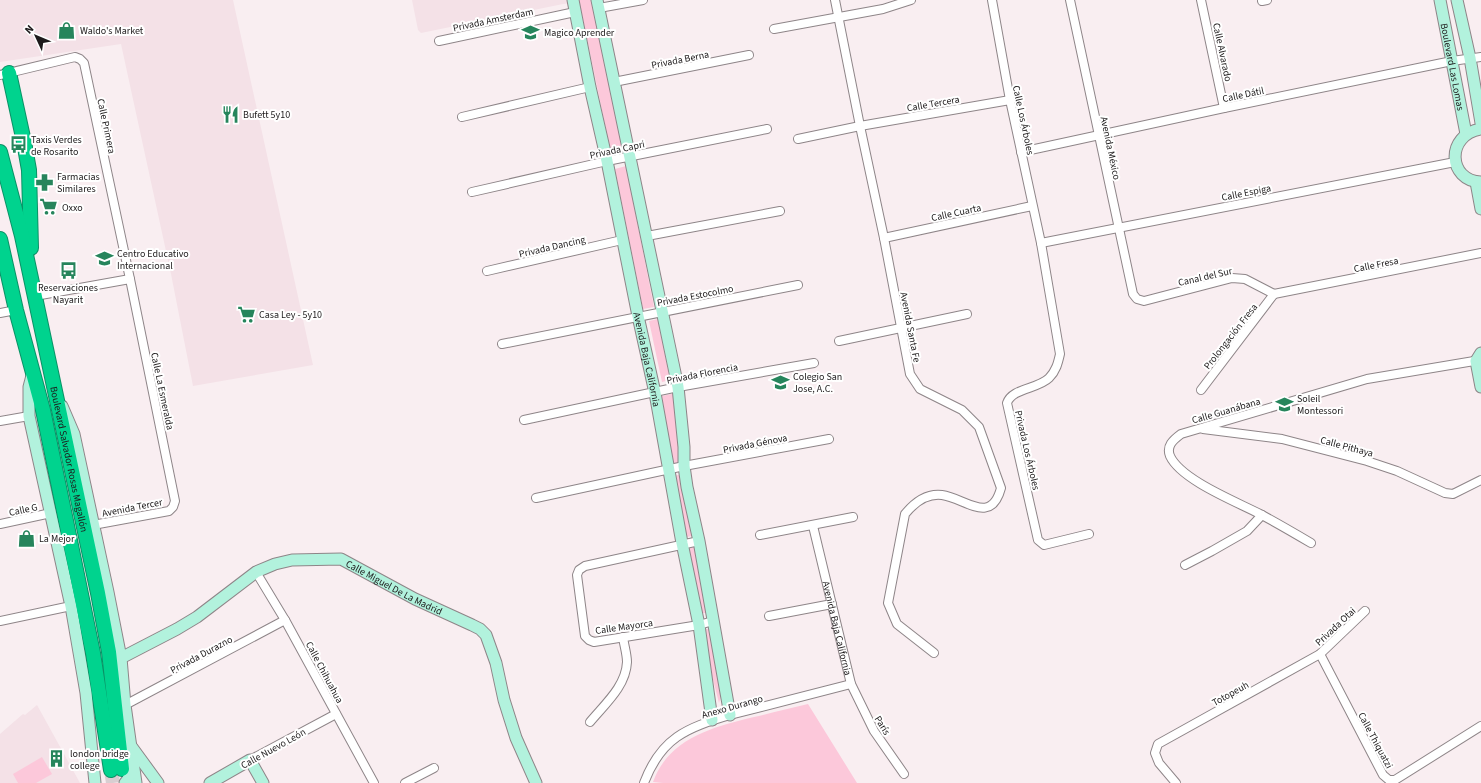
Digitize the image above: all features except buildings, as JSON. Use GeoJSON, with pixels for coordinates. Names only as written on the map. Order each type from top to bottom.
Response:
{"type":"FeatureCollection","features":[{"type":"Feature","properties":{"kind":"highway"},"geometry":{"type":"LineString","coordinates":[[5,74],[24,142],[29,170],[34,290]]}},
{"type":"Feature","properties":{"kind":"highway","name":"Boulevard Salvador Rosas Magallón"},"geometry":{"type":"LineString","coordinates":[[0,152],[22,236],[56,390],[109,652],[122,772]]}},
{"type":"Feature","properties":{"kind":"highway","name":"Boulevard Salvador Rosas Magallón"},"geometry":{"type":"LineString","coordinates":[[0,238],[2,261],[43,410],[93,653],[122,772]]}},
{"type":"Feature","properties":{"kind":"street","name":"Avenida Baja California"},"geometry":{"type":"LineString","coordinates":[[573,0],[655,392],[668,470],[699,625],[712,720]]}},
{"type":"Feature","properties":{"kind":"street"},"geometry":{"type":"LineString","coordinates":[[643,0],[598,4],[678,387],[684,447],[684,466],[689,503],[699,540],[730,715]]}},
{"type":"Feature","properties":{"kind":"street","name":"Avenida Santa Fe"},"geometry":{"type":"LineString","coordinates":[[835,0],[884,238],[910,374],[920,389],[962,410],[979,427],[1001,488],[998,497],[993,504],[986,508],[977,508],[942,495],[928,496],[915,503],[905,514],[888,603],[897,624],[934,653]]}},
{"type":"Feature","properties":{"kind":"street"},"geometry":{"type":"LineString","coordinates":[[774,30],[883,9],[911,0]]}},
{"type":"Feature","properties":{"kind":"street","name":"Calle Los Árboles"},"geometry":{"type":"LineString","coordinates":[[992,0],[1010,100],[1041,243]]}},
{"type":"Feature","properties":{"kind":"street","name":"Avenida México"},"geometry":{"type":"LineString","coordinates":[[1070,0],[1133,294],[1137,298]]}},
{"type":"Feature","properties":{"kind":"street","name":"Calle Alvarado"},"geometry":{"type":"LineString","coordinates":[[1201,0],[1224,108]]}},
{"type":"Feature","properties":{"kind":"street","name":"Boulevard Las Lomas"},"geometry":{"type":"LineString","coordinates":[[1440,0],[1466,134]]}},
{"type":"Feature","properties":{"kind":"street","name":"Boulevard Las Lomas"},"geometry":{"type":"LineString","coordinates":[[1457,0],[1475,57],[1481,123]]}},
{"type":"Feature","properties":{"kind":"street","name":"Privada Amsterdam"},"geometry":{"type":"LineString","coordinates":[[440,41],[575,12]]}},
{"type":"Feature","properties":{"kind":"street","name":"Privada Berna"},"geometry":{"type":"LineString","coordinates":[[614,82],[749,55]]}},
{"type":"Feature","properties":{"kind":"street","name":"Calle Primera"},"geometry":{"type":"LineString","coordinates":[[5,74],[74,57],[80,59],[84,63],[130,279]]}},
{"type":"Feature","properties":{"kind":"street","name":"Calle Dátil"},"geometry":{"type":"LineString","coordinates":[[1021,152],[1224,108],[1475,57]]}},
{"type":"Feature","properties":{"kind":"street"},"geometry":{"type":"LineString","coordinates":[[462,117],[590,87]]}},
{"type":"Feature","properties":{"kind":"street","name":"Calle Tercera"},"geometry":{"type":"LineString","coordinates":[[798,139],[860,126],[1010,100]]}},
{"type":"Feature","properties":{"kind":"street","name":"Privada Capri"},"geometry":{"type":"LineString","coordinates":[[472,192],[607,161],[767,129]]}},
{"type":"Feature","properties":{"kind":"street"},"geometry":{"type":"LineString","coordinates":[[1481,129],[1474,130],[1466,134],[1459,142],[1455,152],[1456,162],[1460,171],[1466,178],[1478,182],[1481,209]]}},
{"type":"Feature","properties":{"kind":"street","name":"Calle Espiga"},"geometry":{"type":"LineString","coordinates":[[1041,243],[1456,162]]}},
{"type":"Feature","properties":{"kind":"street","name":"Calle Cuarta"},"geometry":{"type":"LineString","coordinates":[[884,238],[1032,206]]}},
{"type":"Feature","properties":{"kind":"street"},"geometry":{"type":"LineString","coordinates":[[647,236],[780,211]]}},
{"type":"Feature","properties":{"kind":"street","name":"Privada Dancing"},"geometry":{"type":"LineString","coordinates":[[487,271],[622,240]]}},
{"type":"Feature","properties":{"kind":"street","name":"Privada Los Árboles"},"geometry":{"type":"LineString","coordinates":[[1041,243],[1060,354],[1057,365],[1050,377],[1041,384],[1013,394],[1007,403],[1038,540],[1044,545],[1089,534]]}},
{"type":"Feature","properties":{"kind":"street","name":"Calle Fresa"},"geometry":{"type":"LineString","coordinates":[[1274,294],[1481,253]]}},
{"type":"Feature","properties":{"kind":"street","name":"Canal del Sur"},"geometry":{"type":"LineString","coordinates":[[1137,298],[1144,301],[1232,278],[1245,279],[1274,294]]}},
{"type":"Feature","properties":{"kind":"street"},"geometry":{"type":"LineString","coordinates":[[34,290],[130,279]]}},
{"type":"Feature","properties":{"kind":"street","name":"Calle La Esmeralda"},"geometry":{"type":"LineString","coordinates":[[130,279],[176,501],[173,507]]}},
{"type":"Feature","properties":{"kind":"street","name":"Privada Estocolmo"},"geometry":{"type":"LineString","coordinates":[[502,344],[661,311],[798,285]]}},
{"type":"Feature","properties":{"kind":"street","name":"Prolongación Fresa"},"geometry":{"type":"LineString","coordinates":[[1201,390],[1274,294]]}},
{"type":"Feature","properties":{"kind":"street"},"geometry":{"type":"LineString","coordinates":[[0,313],[16,310]]}},
{"type":"Feature","properties":{"kind":"street"},"geometry":{"type":"LineString","coordinates":[[839,341],[967,314]]}},
{"type":"Feature","properties":{"kind":"street"},"geometry":{"type":"LineString","coordinates":[[1479,358],[1481,387]]}},
{"type":"Feature","properties":{"kind":"street","name":"Calle Guanábana"},"geometry":{"type":"LineString","coordinates":[[1311,543],[1262,515],[1211,490],[1186,474],[1176,465],[1170,456],[1169,448],[1173,440],[1181,434],[1368,379],[1479,358]]}},
{"type":"Feature","properties":{"kind":"street","name":"Privada Florencia"},"geometry":{"type":"LineString","coordinates":[[524,420],[678,387],[814,363]]}},
{"type":"Feature","properties":{"kind":"street"},"geometry":{"type":"LineString","coordinates":[[33,372],[29,387],[29,416],[71,606],[86,693],[96,782]]}},
{"type":"Feature","properties":{"kind":"street"},"geometry":{"type":"LineString","coordinates":[[56,390],[72,430],[121,658],[130,745],[122,772],[136,783]]}},
{"type":"Feature","properties":{"kind":"street"},"geometry":{"type":"LineString","coordinates":[[0,421],[29,416]]}},
{"type":"Feature","properties":{"kind":"street","name":"Calle Pithaya"},"geometry":{"type":"LineString","coordinates":[[1201,428],[1282,439],[1366,461],[1397,471],[1446,493],[1452,494],[1481,480]]}},
{"type":"Feature","properties":{"kind":"street","name":"Privada Génova"},"geometry":{"type":"LineString","coordinates":[[668,470],[829,439]]}},
{"type":"Feature","properties":{"kind":"street"},"geometry":{"type":"LineString","coordinates":[[536,498],[668,470]]}},
{"type":"Feature","properties":{"kind":"street","name":"Avenida Tercer"},"geometry":{"type":"LineString","coordinates":[[93,525],[169,511],[173,507]]}},
{"type":"Feature","properties":{"kind":"street","name":"Calle G"},"geometry":{"type":"LineString","coordinates":[[0,524],[51,513]]}},
{"type":"Feature","properties":{"kind":"street"},"geometry":{"type":"LineString","coordinates":[[1185,565],[1247,531],[1262,515]]}},
{"type":"Feature","properties":{"kind":"street"},"geometry":{"type":"LineString","coordinates":[[760,535],[813,526],[853,517]]}},
{"type":"Feature","properties":{"kind":"street","name":"Avenida Baja California"},"geometry":{"type":"LineString","coordinates":[[813,526],[851,684]]}},
{"type":"Feature","properties":{"kind":"street","name":"Calle Mayorca"},"geometry":{"type":"LineString","coordinates":[[699,540],[585,566],[579,570],[577,575],[584,636],[594,642],[699,625],[713,621]]}},
{"type":"Feature","properties":{"kind":"street","name":"Calle Miguel De La Madrid"},"geometry":{"type":"LineString","coordinates":[[121,658],[197,617],[256,572],[275,564],[292,560],[341,560],[415,599],[480,629],[486,635],[496,663],[504,700],[516,738],[536,783]]}},
{"type":"Feature","properties":{"kind":"street","name":"Calle Chihuahua"},"geometry":{"type":"LineString","coordinates":[[256,572],[285,620],[374,783]]}},
{"type":"Feature","properties":{"kind":"street"},"geometry":{"type":"LineString","coordinates":[[769,616],[832,604]]}},
{"type":"Feature","properties":{"kind":"street"},"geometry":{"type":"LineString","coordinates":[[0,621],[71,606]]}},
{"type":"Feature","properties":{"kind":"street","name":"Privada Otai"},"geometry":{"type":"LineString","coordinates":[[1320,654],[1365,612]]}},
{"type":"Feature","properties":{"kind":"street","name":"Privada Durazno"},"geometry":{"type":"LineString","coordinates":[[125,705],[285,620]]}},
{"type":"Feature","properties":{"kind":"street"},"geometry":{"type":"LineString","coordinates":[[590,722],[618,688],[624,676],[627,661],[623,637]]}},
{"type":"Feature","properties":{"kind":"street","name":"Calle Thiquatzi"},"geometry":{"type":"LineString","coordinates":[[1320,654],[1383,775],[1389,780],[1395,780],[1481,726]]}},
{"type":"Feature","properties":{"kind":"street","name":"Totopeuh"},"geometry":{"type":"LineString","coordinates":[[1176,783],[1159,763],[1155,753],[1158,744],[1320,654]]}},
{"type":"Feature","properties":{"kind":"street","name":"Anexo Durango"},"geometry":{"type":"LineString","coordinates":[[644,783],[650,767],[662,748],[680,734],[712,720],[851,684]]}},
{"type":"Feature","properties":{"kind":"street","name":"París"},"geometry":{"type":"LineString","coordinates":[[851,684],[874,731],[904,774]]}},
{"type":"Feature","properties":{"kind":"street","name":"Calle Nuevo León"},"geometry":{"type":"LineString","coordinates":[[210,783],[336,714]]}},
{"type":"Feature","properties":{"kind":"street"},"geometry":{"type":"LineString","coordinates":[[130,745],[158,783]]}},
{"type":"Feature","properties":{"kind":"street"},"geometry":{"type":"LineString","coordinates":[[250,760],[264,783]]}},
{"type":"Feature","properties":{"kind":"street"},"geometry":{"type":"LineString","coordinates":[[405,783],[434,768]]}},
{"type":"Feature","properties":{"kind":"shaded area"},"geometry":{"type":"Polygon","coordinates":[[[0,0],[233,0],[313,365],[193,386],[171,274],[121,44],[0,62],[0,0]]]}},
{"type":"Feature","properties":{"kind":"shaded area"},"geometry":{"type":"Polygon","coordinates":[[[412,0],[575,0],[575,3],[563,4],[421,33],[418,30],[412,0]]]}},
{"type":"Feature","properties":{"kind":"shaded area"},"geometry":{"type":"Polygon","coordinates":[[[579,0],[592,0],[624,151],[611,154],[579,0]]]}},
{"type":"Feature","properties":{"kind":"shaded area"},"geometry":{"type":"Polygon","coordinates":[[[626,166],[654,307],[643,309],[615,169],[626,166]]]}},
{"type":"Feature","properties":{"kind":"shaded area"},"geometry":{"type":"Polygon","coordinates":[[[658,319],[670,380],[662,382],[649,321],[658,319]]]}},
{"type":"Feature","properties":{"kind":"shaded area"},"geometry":{"type":"Polygon","coordinates":[[[676,393],[680,463],[672,465],[662,396],[676,393]]]}},
{"type":"Feature","properties":{"kind":"shaded area"},"geometry":{"type":"Polygon","coordinates":[[[682,474],[693,536],[686,537],[674,476],[682,474]]]}},
{"type":"Feature","properties":{"kind":"shaded area"},"geometry":{"type":"Polygon","coordinates":[[[695,546],[707,613],[702,613],[688,547],[695,546]]]}},
{"type":"Feature","properties":{"kind":"shaded area"},"geometry":{"type":"Polygon","coordinates":[[[706,629],[710,629],[721,696],[719,703],[709,664],[706,629]]]}},
{"type":"Feature","properties":{"kind":"shaded area"},"geometry":{"type":"Polygon","coordinates":[[[808,704],[857,783],[653,782],[660,767],[670,755],[681,745],[694,737],[723,725],[808,704]]]}},
{"type":"Feature","properties":{"kind":"shaded area"},"geometry":{"type":"Polygon","coordinates":[[[37,705],[80,783],[0,783],[0,734],[23,714],[25,715],[37,705]]]}},
{"type":"Feature","properties":{"kind":"shaded area"},"geometry":{"type":"Polygon","coordinates":[[[42,757],[52,774],[36,783],[18,783],[13,774],[42,757]]]}},
{"type":"Feature","properties":{"kind":"tunnel"},"geometry":{"type":"LineString","coordinates":[[111,770],[113,783]]}},
{"type":"Feature","properties":{"kind":"place","name":"Waldo's Market"},"geometry":{"type":"Point","coordinates":[67,30]}},
{"type":"Feature","properties":{"kind":"place","name":"Magico Aprender"},"geometry":{"type":"Point","coordinates":[531,32]}},
{"type":"Feature","properties":{"kind":"place","name":"Bufett 5y10"},"geometry":{"type":"Point","coordinates":[230,114]}},
{"type":"Feature","properties":{"kind":"place","name":"Taxis Verdes de Rosarito"},"geometry":{"type":"Point","coordinates":[18,145]}},
{"type":"Feature","properties":{"kind":"place","name":"Farmacias Similares"},"geometry":{"type":"Point","coordinates":[44,182]}},
{"type":"Feature","properties":{"kind":"place","name":"Oxxo"},"geometry":{"type":"Point","coordinates":[49,207]}},
{"type":"Feature","properties":{"kind":"place","name":"Centro Educativo Internacional"},"geometry":{"type":"Point","coordinates":[104,259]}},
{"type":"Feature","properties":{"kind":"place","name":"Reservaciones Nayarit"},"geometry":{"type":"Point","coordinates":[68,270]}},
{"type":"Feature","properties":{"kind":"place","name":"Casa Ley - 5y10"},"geometry":{"type":"Point","coordinates":[246,314]}},
{"type":"Feature","properties":{"kind":"place","name":"Colegio San Jose, A.C."},"geometry":{"type":"Point","coordinates":[780,382]}},
{"type":"Feature","properties":{"kind":"place","name":"Soleil Montessori"},"geometry":{"type":"Point","coordinates":[1284,404]}},
{"type":"Feature","properties":{"kind":"place","name":"La Mejor"},"geometry":{"type":"Point","coordinates":[26,538]}},
{"type":"Feature","properties":{"kind":"place","name":"london bridge college"},"geometry":{"type":"Point","coordinates":[57,759]}}]}
